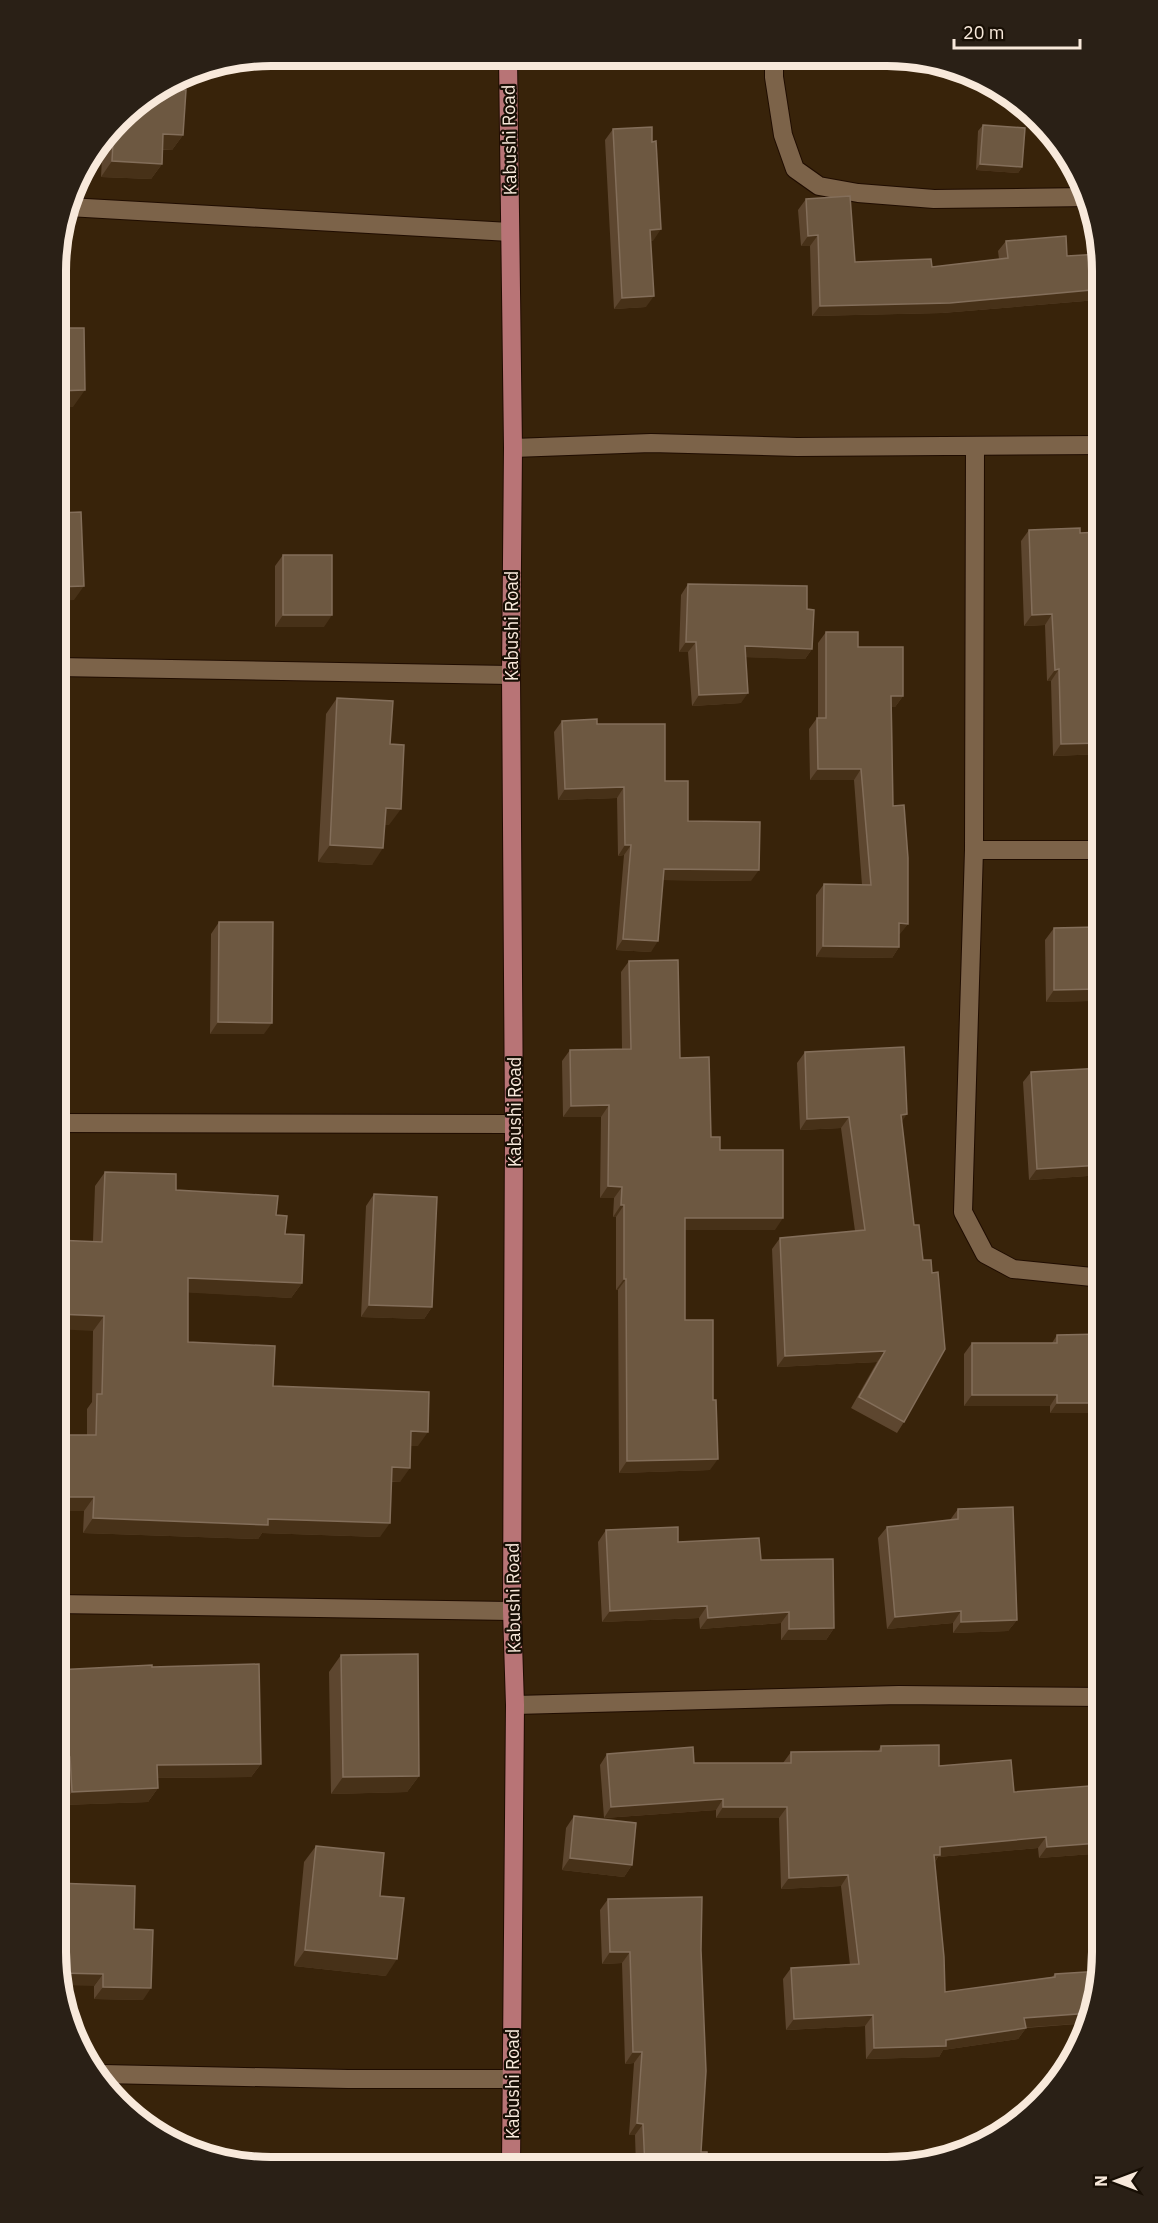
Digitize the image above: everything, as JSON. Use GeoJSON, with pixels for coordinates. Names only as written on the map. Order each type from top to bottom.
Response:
{"type":"FeatureCollection","features":[{"type":"Feature","properties":{"kind":"main road","name":"Kabushi Road"},"geometry":{"type":"LineString","coordinates":[[508,66],[513,448],[511,675],[514,1124],[512,1611],[515,1705],[511,2157]]}},
{"type":"Feature","properties":{"kind":"street"},"geometry":{"type":"LineString","coordinates":[[774,66],[783,135],[795,169],[819,186],[858,193],[934,199],[1078,197]]}},
{"type":"Feature","properties":{"kind":"street"},"geometry":{"type":"LineString","coordinates":[[76,207],[510,232]]}},
{"type":"Feature","properties":{"kind":"street"},"geometry":{"type":"LineString","coordinates":[[513,448],[651,443],[797,447],[1092,445]]}},
{"type":"Feature","properties":{"kind":"street"},"geometry":{"type":"LineString","coordinates":[[975,447],[974,850],[963,1212],[985,1254],[1013,1269],[1092,1277]]}},
{"type":"Feature","properties":{"kind":"street"},"geometry":{"type":"LineString","coordinates":[[66,667],[511,675]]}},
{"type":"Feature","properties":{"kind":"street"},"geometry":{"type":"LineString","coordinates":[[974,850],[1092,850]]}},
{"type":"Feature","properties":{"kind":"street"},"geometry":{"type":"LineString","coordinates":[[66,1123],[514,1124]]}},
{"type":"Feature","properties":{"kind":"street"},"geometry":{"type":"LineString","coordinates":[[66,1604],[512,1611]]}},
{"type":"Feature","properties":{"kind":"street"},"geometry":{"type":"LineString","coordinates":[[515,1705],[899,1695],[1092,1697]]}},
{"type":"Feature","properties":{"kind":"street"},"geometry":{"type":"LineString","coordinates":[[106,2074],[336,2079],[512,2079]]}},
{"type":"Feature","properties":{"kind":"building"},"geometry":{"type":"Polygon","coordinates":[[[179,88],[179,90],[186,90],[183,135],[163,134],[162,164],[112,161],[113,142],[146,108],[179,88]]]}},
{"type":"Feature","properties":{"kind":"building"},"geometry":{"type":"Polygon","coordinates":[[[983,125],[1025,128],[1022,167],[980,164],[983,125]]]}},
{"type":"Feature","properties":{"kind":"building"},"geometry":{"type":"Polygon","coordinates":[[[652,127],[652,142],[656,141],[661,229],[650,230],[654,296],[622,298],[613,129],[652,127]]]}},
{"type":"Feature","properties":{"kind":"building"},"geometry":{"type":"Polygon","coordinates":[[[850,196],[855,262],[931,259],[932,267],[1008,258],[1006,241],[1066,236],[1067,256],[1091,255],[1092,290],[950,303],[820,306],[818,235],[808,236],[806,199],[850,196]]]}},
{"type":"Feature","properties":{"kind":"building"},"geometry":{"type":"Polygon","coordinates":[[[66,328],[84,328],[85,390],[66,391],[66,328]]]}},
{"type":"Feature","properties":{"kind":"building"},"geometry":{"type":"Polygon","coordinates":[[[81,512],[84,586],[66,587],[66,513],[81,512]]]}},
{"type":"Feature","properties":{"kind":"building"},"geometry":{"type":"Polygon","coordinates":[[[1080,528],[1080,533],[1092,532],[1092,743],[1061,744],[1059,669],[1055,670],[1052,614],[1032,615],[1029,530],[1080,528]]]}},
{"type":"Feature","properties":{"kind":"building"},"geometry":{"type":"Polygon","coordinates":[[[283,555],[332,555],[332,615],[283,615],[283,555]]]}},
{"type":"Feature","properties":{"kind":"building"},"geometry":{"type":"Polygon","coordinates":[[[688,584],[807,586],[807,609],[814,610],[812,649],[745,646],[748,693],[699,695],[696,642],[686,642],[688,584]]]}},
{"type":"Feature","properties":{"kind":"building"},"geometry":{"type":"Polygon","coordinates":[[[826,632],[858,632],[858,647],[903,647],[903,696],[891,696],[893,806],[904,805],[908,858],[908,924],[899,923],[899,947],[823,946],[824,884],[871,885],[861,769],[818,769],[817,718],[826,718],[826,632]]]}},
{"type":"Feature","properties":{"kind":"building"},"geometry":{"type":"Polygon","coordinates":[[[337,698],[393,701],[390,744],[404,745],[401,809],[386,808],[383,848],[330,845],[337,698]]]}},
{"type":"Feature","properties":{"kind":"building"},"geometry":{"type":"Polygon","coordinates":[[[597,719],[597,724],[665,724],[665,781],[688,781],[688,821],[760,822],[759,870],[664,869],[658,941],[623,939],[631,845],[625,845],[624,787],[565,789],[562,721],[597,719]]]}},
{"type":"Feature","properties":{"kind":"building"},"geometry":{"type":"Polygon","coordinates":[[[219,922],[273,922],[272,1023],[218,1022],[219,922]]]}},
{"type":"Feature","properties":{"kind":"building"},"geometry":{"type":"Polygon","coordinates":[[[1092,927],[1092,989],[1054,990],[1054,928],[1092,927]]]}},
{"type":"Feature","properties":{"kind":"building"},"geometry":{"type":"Polygon","coordinates":[[[678,960],[680,1058],[709,1057],[711,1137],[720,1137],[720,1150],[783,1150],[783,1218],[685,1218],[685,1320],[713,1320],[713,1400],[716,1400],[718,1459],[627,1461],[626,1279],[624,1279],[622,1187],[608,1186],[609,1105],[571,1106],[570,1050],[631,1049],[629,961],[678,960]]]}},
{"type":"Feature","properties":{"kind":"building"},"geometry":{"type":"Polygon","coordinates":[[[904,1047],[907,1114],[901,1115],[914,1225],[919,1225],[923,1260],[931,1260],[932,1273],[938,1272],[945,1349],[904,1422],[859,1397],[885,1351],[785,1356],[780,1238],[865,1230],[849,1117],[807,1119],[805,1052],[904,1047]]]}},
{"type":"Feature","properties":{"kind":"building"},"geometry":{"type":"Polygon","coordinates":[[[1092,1069],[1092,1166],[1037,1169],[1031,1072],[1092,1069]]]}},
{"type":"Feature","properties":{"kind":"building"},"geometry":{"type":"Polygon","coordinates":[[[105,1172],[176,1174],[176,1190],[278,1196],[276,1215],[287,1216],[285,1234],[304,1235],[302,1283],[188,1278],[188,1342],[275,1346],[273,1386],[429,1392],[428,1432],[411,1431],[410,1468],[392,1467],[390,1523],[268,1519],[268,1525],[93,1518],[94,1497],[66,1497],[66,1435],[96,1435],[97,1394],[102,1394],[104,1316],[66,1314],[66,1240],[102,1242],[105,1172]]]}},
{"type":"Feature","properties":{"kind":"building"},"geometry":{"type":"Polygon","coordinates":[[[374,1194],[437,1197],[432,1307],[369,1305],[374,1194]]]}},
{"type":"Feature","properties":{"kind":"building"},"geometry":{"type":"Polygon","coordinates":[[[1092,1334],[1092,1403],[1057,1403],[1057,1395],[972,1395],[972,1343],[1057,1343],[1057,1335],[1092,1334]]]}},
{"type":"Feature","properties":{"kind":"building"},"geometry":{"type":"Polygon","coordinates":[[[1013,1507],[1017,1620],[961,1622],[961,1611],[895,1617],[887,1527],[958,1519],[958,1509],[1013,1507]]]}},
{"type":"Feature","properties":{"kind":"building"},"geometry":{"type":"Polygon","coordinates":[[[678,1527],[678,1542],[759,1538],[761,1560],[833,1559],[834,1628],[789,1629],[789,1612],[708,1618],[707,1606],[610,1611],[606,1530],[678,1527]]]}},
{"type":"Feature","properties":{"kind":"building"},"geometry":{"type":"Polygon","coordinates":[[[418,1654],[419,1776],[343,1777],[341,1655],[418,1654]]]}},
{"type":"Feature","properties":{"kind":"building"},"geometry":{"type":"Polygon","coordinates":[[[259,1664],[261,1764],[157,1765],[158,1788],[72,1792],[70,1757],[66,1757],[66,1669],[152,1665],[152,1667],[259,1664]]]}},
{"type":"Feature","properties":{"kind":"building"},"geometry":{"type":"Polygon","coordinates":[[[939,1745],[939,1766],[1011,1760],[1014,1792],[1092,1786],[1092,1844],[1047,1847],[1046,1837],[940,1847],[940,1855],[934,1855],[944,1957],[945,1992],[1055,1977],[1055,1974],[1091,1972],[1082,2014],[1024,2018],[1026,2028],[946,2040],[946,2046],[874,2048],[873,2015],[794,2019],[791,1968],[859,1964],[848,1875],[789,1878],[787,1807],[723,1807],[723,1799],[611,1807],[607,1754],[693,1747],[694,1763],[791,1763],[791,1752],[881,1751],[881,1746],[939,1745]]]}},
{"type":"Feature","properties":{"kind":"building"},"geometry":{"type":"Polygon","coordinates":[[[574,1816],[636,1823],[632,1865],[570,1858],[574,1816]]]}},
{"type":"Feature","properties":{"kind":"building"},"geometry":{"type":"Polygon","coordinates":[[[316,1846],[384,1853],[380,1896],[404,1898],[397,1959],[305,1950],[316,1846]]]}},
{"type":"Feature","properties":{"kind":"building"},"geometry":{"type":"Polygon","coordinates":[[[66,1883],[135,1886],[134,1929],[153,1930],[151,1988],[103,1987],[103,1974],[68,1973],[66,1883]]]}},
{"type":"Feature","properties":{"kind":"building"},"geometry":{"type":"Polygon","coordinates":[[[702,1897],[701,1950],[706,2071],[701,2152],[707,2152],[707,2157],[645,2157],[643,2124],[637,2123],[642,2052],[633,2052],[630,1952],[610,1952],[608,1899],[702,1897]]]}},
{"type":"Feature","properties":{"kind":"building"},"geometry":{"type":"Polygon","coordinates":[[[863,2154],[904,2154],[887,2157],[863,2157],[863,2154]]]}}]}
